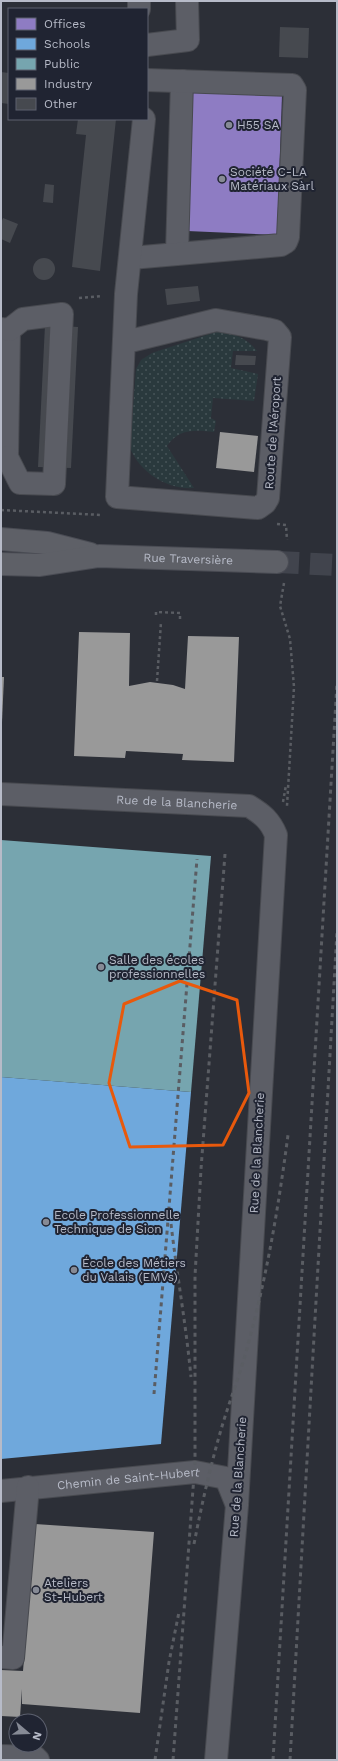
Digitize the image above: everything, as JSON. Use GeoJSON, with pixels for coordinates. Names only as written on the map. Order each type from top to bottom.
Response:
{"type":"FeatureCollection","features":[{"type":"Feature","properties":{"kind":"main road","name":"Rue Traversière"},"geometry":{"type":"LineString","coordinates":[[1,539],[47,543],[99,556]]}},
{"type":"Feature","properties":{"kind":"main road","name":"Rue Traversière"},"geometry":{"type":"LineString","coordinates":[[1,564],[40,565],[99,556],[283,562]]}},
{"type":"Feature","properties":{"kind":"street"},"geometry":{"type":"LineString","coordinates":[[148,45],[188,40],[187,1]]}},
{"type":"Feature","properties":{"kind":"street"},"geometry":{"type":"LineString","coordinates":[[130,258],[281,245],[286,242],[295,90],[292,85],[148,80]]}},
{"type":"Feature","properties":{"kind":"street"},"geometry":{"type":"LineString","coordinates":[[177,253],[182,81]]}},
{"type":"Feature","properties":{"kind":"street","name":"Route de l'Aéroport"},"geometry":{"type":"LineString","coordinates":[[126,342],[216,320],[275,331],[280,336],[268,498],[265,504],[258,508],[117,498],[126,342],[126,294],[144,120]]}},
{"type":"Feature","properties":{"kind":"street"},"geometry":{"type":"LineString","coordinates":[[62,314],[60,326],[54,484],[20,483],[4,457],[5,330],[23,319],[62,314]]}},
{"type":"Feature","properties":{"kind":"street","name":"Rue de la Blancherie"},"geometry":{"type":"LineString","coordinates":[[1,794],[249,806],[263,814],[272,823],[276,835],[237,1505],[216,1760]]}},
{"type":"Feature","properties":{"kind":"street","name":"Chemin de Saint-Hubert"},"geometry":{"type":"LineString","coordinates":[[1,1490],[195,1472],[226,1478],[237,1505]]}},
{"type":"Feature","properties":{"kind":"street"},"geometry":{"type":"LineString","coordinates":[[1,1657],[13,1658],[28,1488]]}},
{"type":"Feature","properties":{"kind":"street"},"geometry":{"type":"LineString","coordinates":[[1,1756],[35,1758],[38,1760]]}},
{"type":"Feature","properties":{"kind":"path"},"geometry":{"type":"LineString","coordinates":[[1,510],[108,516]]}},
{"type":"Feature","properties":{"kind":"path"},"geometry":{"type":"LineString","coordinates":[[273,524],[286,524],[280,606],[290,639],[294,687],[288,777]]}},
{"type":"Feature","properties":{"kind":"path"},"geometry":{"type":"LineString","coordinates":[[156,615],[156,612],[180,613],[180,622]]}},
{"type":"Feature","properties":{"kind":"path"},"geometry":{"type":"LineString","coordinates":[[157,681],[161,622]]}},
{"type":"Feature","properties":{"kind":"highlighted area"},"geometry":{"type":"Polygon","coordinates":[[[180,981],[237,1000],[249,1093],[223,1145],[130,1147],[109,1083],[124,1004],[180,981]]]}},
{"type":"Feature","properties":{"kind":"shaded area"},"geometry":{"type":"Polygon","coordinates":[[[219,331],[240,337],[257,351],[233,351],[231,368],[258,374],[254,401],[213,398],[211,418],[216,421],[214,432],[194,431],[182,433],[172,440],[167,446],[194,488],[174,486],[165,483],[148,472],[135,457],[130,448],[136,369],[141,360],[152,353],[219,331]]]}},
{"type":"Feature","properties":{"kind":"building: Offices"},"geometry":{"type":"Polygon","coordinates":[[[192,92],[282,95],[277,235],[187,231],[192,92]]]}},
{"type":"Feature","properties":{"kind":"building: Schools"},"geometry":{"type":"Polygon","coordinates":[[[1,1077],[191,1092],[161,1444],[1,1459],[1,1077]]]}},
{"type":"Feature","properties":{"kind":"building: Public","name":"Salle des écoles professionnelles"},"geometry":{"type":"Polygon","coordinates":[[[1,840],[211,856],[191,1092],[1,1077],[1,840]]]}},
{"type":"Feature","properties":{"kind":"building: Industry"},"geometry":{"type":"Polygon","coordinates":[[[220,432],[258,436],[254,472],[216,468],[220,432]]]}},
{"type":"Feature","properties":{"kind":"building: Industry"},"geometry":{"type":"Polygon","coordinates":[[[79,632],[130,633],[129,686],[150,682],[173,685],[185,689],[188,636],[239,637],[234,762],[182,760],[183,754],[126,751],[125,758],[74,756],[79,632]]]}},
{"type":"Feature","properties":{"kind":"building: Industry"},"geometry":{"type":"Polygon","coordinates":[[[1,677],[4,677],[2,722],[1,722],[1,677]]]}},
{"type":"Feature","properties":{"kind":"building: Industry"},"geometry":{"type":"Polygon","coordinates":[[[35,1524],[154,1532],[140,1713],[22,1704],[22,1689],[20,1713],[8,1713],[8,1716],[1,1716],[1,1670],[23,1671],[35,1524]]]}},
{"type":"Feature","properties":{"kind":"building: Other"},"geometry":{"type":"Polygon","coordinates":[[[280,27],[309,28],[308,58],[279,57],[280,27]]]}},
{"type":"Feature","properties":{"kind":"building: Other"},"geometry":{"type":"Polygon","coordinates":[[[1,72],[8,73],[8,104],[1,103],[1,72]]]}},
{"type":"Feature","properties":{"kind":"building: Other"},"geometry":{"type":"Polygon","coordinates":[[[78,120],[116,120],[100,271],[72,267],[86,135],[76,134],[78,120]]]}},
{"type":"Feature","properties":{"kind":"building: Other"},"geometry":{"type":"Polygon","coordinates":[[[45,184],[54,185],[53,203],[43,202],[45,184]]]}},
{"type":"Feature","properties":{"kind":"building: Other"},"geometry":{"type":"Polygon","coordinates":[[[3,218],[18,224],[10,243],[1,239],[1,223],[3,218]]]}},
{"type":"Feature","properties":{"kind":"building: Other"},"geometry":{"type":"Polygon","coordinates":[[[44,258],[52,261],[55,269],[52,277],[44,280],[36,277],[33,269],[36,261],[44,258]]]}},
{"type":"Feature","properties":{"kind":"building: Other"},"geometry":{"type":"Polygon","coordinates":[[[198,286],[200,301],[167,305],[165,289],[198,286]]]}},
{"type":"Feature","properties":{"kind":"building: Other"},"geometry":{"type":"Polygon","coordinates":[[[45,325],[78,327],[71,468],[38,467],[45,325]]]}},
{"type":"Feature","properties":{"kind":"building: Other"},"geometry":{"type":"Polygon","coordinates":[[[236,355],[256,356],[255,365],[235,365],[236,355]]]}},
{"type":"Feature","properties":{"kind":"tunnel"},"geometry":{"type":"LineString","coordinates":[[277,562],[337,565]]}},
{"type":"Feature","properties":{"kind":"railway"},"geometry":{"type":"LineString","coordinates":[[273,1760],[337,683]]}},
{"type":"Feature","properties":{"kind":"railway"},"geometry":{"type":"LineString","coordinates":[[173,1760],[195,1462],[195,1276],[201,1169],[225,854]]}},
{"type":"Feature","properties":{"kind":"railway"},"geometry":{"type":"LineString","coordinates":[[154,1394],[197,859]]}},
{"type":"Feature","properties":{"kind":"railway"},"geometry":{"type":"LineString","coordinates":[[290,1760],[337,931]]}},
{"type":"Feature","properties":{"kind":"railway"},"geometry":{"type":"LineString","coordinates":[[194,1544],[215,1453],[247,1348],[268,1262],[288,1135]]}},
{"type":"Feature","properties":{"kind":"railway"},"geometry":{"type":"LineString","coordinates":[[171,1224],[191,1377]]}},
{"type":"Feature","properties":{"kind":"railway"},"geometry":{"type":"LineString","coordinates":[[155,1760],[169,1662],[179,1612]]}},
{"type":"Feature","properties":{"kind":"place","name":"H55 SA"},"geometry":{"type":"Point","coordinates":[229,125]}},
{"type":"Feature","properties":{"kind":"place","name":"Société C-LA Matériaux Sàrl"},"geometry":{"type":"Point","coordinates":[222,179]}},
{"type":"Feature","properties":{"kind":"place","name":"Salle des écoles professionnelles"},"geometry":{"type":"Point","coordinates":[101,967]}},
{"type":"Feature","properties":{"kind":"place","name":"Ecole Professionnelle Technique de Sion"},"geometry":{"type":"Point","coordinates":[46,1222]}},
{"type":"Feature","properties":{"kind":"place","name":"École des Métiers du Valais (EMVs)"},"geometry":{"type":"Point","coordinates":[74,1270]}},
{"type":"Feature","properties":{"kind":"place","name":"Ateliers St-Hubert"},"geometry":{"type":"Point","coordinates":[36,1590]}}]}
